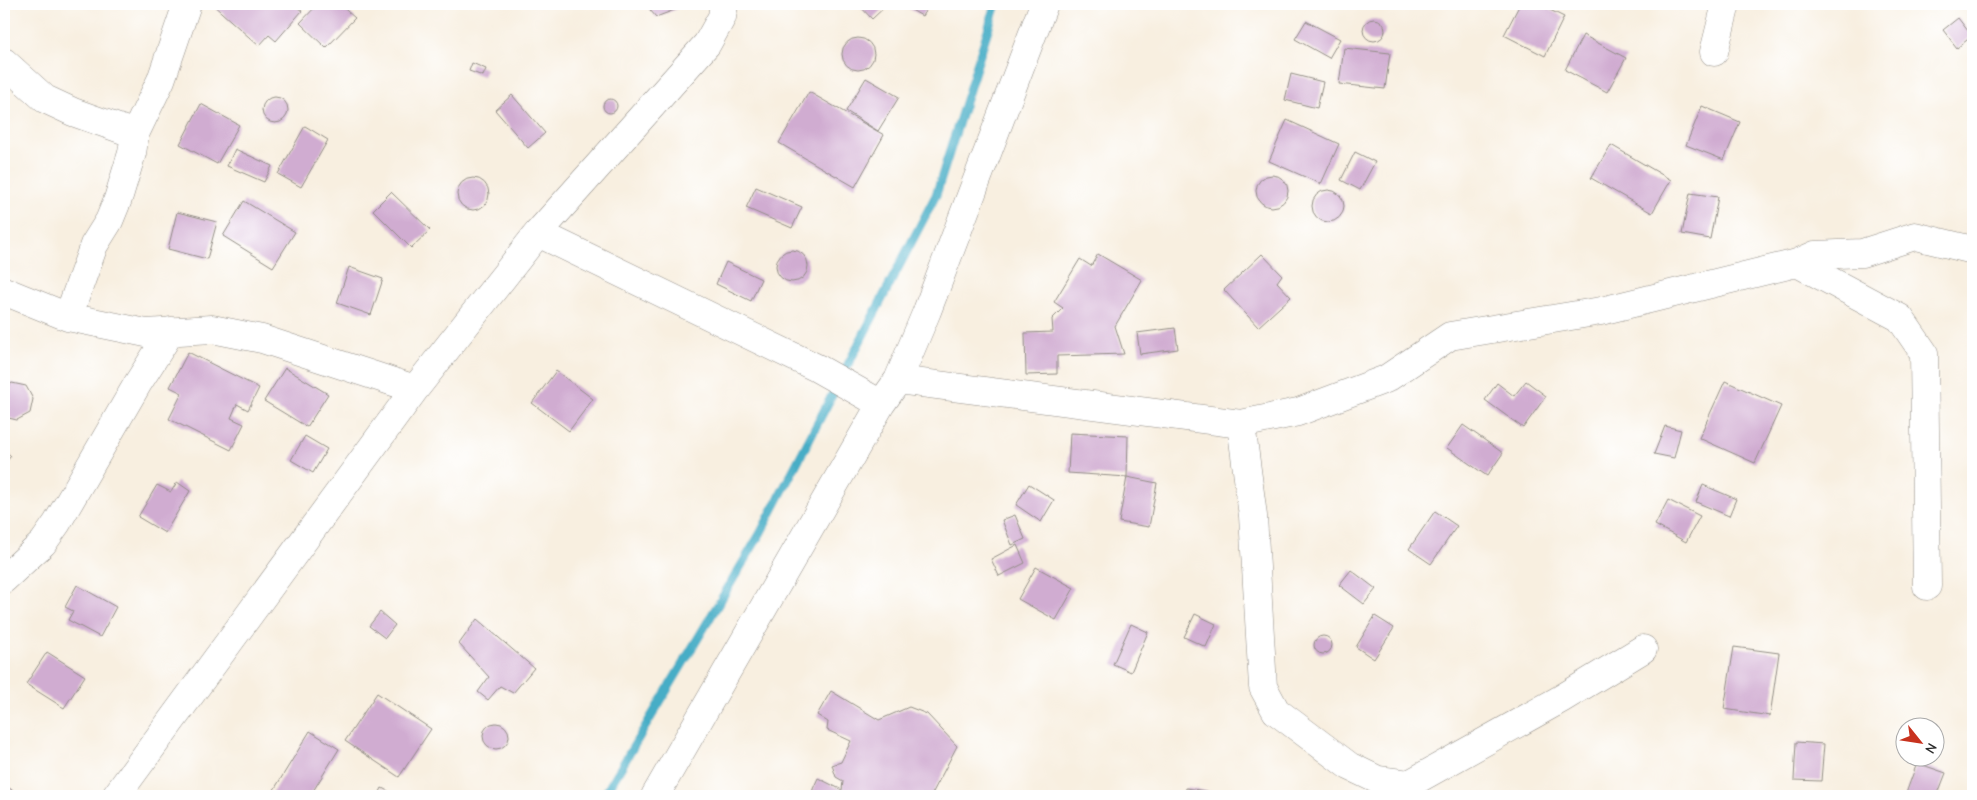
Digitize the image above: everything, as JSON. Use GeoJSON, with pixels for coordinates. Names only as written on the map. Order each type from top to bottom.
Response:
{"type":"FeatureCollection","features":[{"type":"Feature","properties":{"kind":"street"},"geometry":{"type":"LineString","coordinates":[[68,317],[94,245],[109,221],[118,199],[132,153],[135,134],[160,80],[187,4]]}},
{"type":"Feature","properties":{"kind":"street"},"geometry":{"type":"LineString","coordinates":[[116,796],[415,389],[538,233],[708,44],[722,17],[724,4]]}},
{"type":"Feature","properties":{"kind":"street"},"geometry":{"type":"LineString","coordinates":[[655,796],[881,404],[898,380],[927,311],[1044,4]]}},
{"type":"Feature","properties":{"kind":"street"},"geometry":{"type":"LineString","coordinates":[[1714,52],[1726,4]]}},
{"type":"Feature","properties":{"kind":"street"},"geometry":{"type":"LineString","coordinates":[[4,62],[45,99],[74,112],[135,134]]}},
{"type":"Feature","properties":{"kind":"street"},"geometry":{"type":"LineString","coordinates":[[538,233],[817,368],[881,404]]}},
{"type":"Feature","properties":{"kind":"street"},"geometry":{"type":"LineString","coordinates":[[898,380],[1241,424],[1298,412],[1386,380],[1450,336],[1601,311],[1797,263],[1815,255],[1862,253],[1915,236],[1973,250]]}},
{"type":"Feature","properties":{"kind":"street"},"geometry":{"type":"LineString","coordinates":[[1797,263],[1900,318],[1924,353],[1927,586]]}},
{"type":"Feature","properties":{"kind":"street"},"geometry":{"type":"LineString","coordinates":[[4,291],[68,317],[146,333],[212,328],[262,339],[415,389]]}},
{"type":"Feature","properties":{"kind":"street"},"geometry":{"type":"LineString","coordinates":[[4,579],[43,543],[57,523],[138,383],[171,331]]}},
{"type":"Feature","properties":{"kind":"street"},"geometry":{"type":"LineString","coordinates":[[1241,424],[1253,516],[1263,687],[1276,711],[1349,766],[1378,780],[1409,784],[1561,699],[1643,649]]}},
{"type":"Feature","properties":{"kind":"building"},"geometry":{"type":"Polygon","coordinates":[[[212,4],[293,4],[302,11],[276,41],[269,35],[259,46],[212,4]]]}},
{"type":"Feature","properties":{"kind":"building"},"geometry":{"type":"Polygon","coordinates":[[[318,4],[339,4],[355,18],[326,48],[300,23],[318,4]]]}},
{"type":"Feature","properties":{"kind":"building"},"geometry":{"type":"Polygon","coordinates":[[[645,4],[672,4],[677,9],[656,17],[645,4]]]}},
{"type":"Feature","properties":{"kind":"building"},"geometry":{"type":"Polygon","coordinates":[[[858,4],[888,4],[872,19],[858,4]]]}},
{"type":"Feature","properties":{"kind":"building"},"geometry":{"type":"Polygon","coordinates":[[[901,4],[930,4],[922,16],[901,4]]]}},
{"type":"Feature","properties":{"kind":"building"},"geometry":{"type":"Polygon","coordinates":[[[1520,4],[1538,4],[1564,17],[1545,56],[1504,35],[1520,4]]]}},
{"type":"Feature","properties":{"kind":"building"},"geometry":{"type":"Polygon","coordinates":[[[1958,18],[1972,36],[1957,48],[1943,30],[1958,18]]]}},
{"type":"Feature","properties":{"kind":"building"},"geometry":{"type":"Polygon","coordinates":[[[1370,19],[1378,19],[1385,26],[1385,34],[1378,41],[1370,41],[1363,34],[1363,26],[1370,19]]]}},
{"type":"Feature","properties":{"kind":"building"},"geometry":{"type":"Polygon","coordinates":[[[1306,21],[1340,39],[1329,58],[1295,39],[1306,21]]]}},
{"type":"Feature","properties":{"kind":"building"},"geometry":{"type":"Polygon","coordinates":[[[1583,35],[1626,58],[1607,92],[1565,70],[1583,35]]]}},
{"type":"Feature","properties":{"kind":"building"},"geometry":{"type":"Polygon","coordinates":[[[858,38],[864,39],[869,43],[873,48],[873,60],[869,65],[864,69],[858,70],[852,69],[847,65],[843,60],[842,54],[843,48],[847,43],[852,39],[858,38]]]}},
{"type":"Feature","properties":{"kind":"building"},"geometry":{"type":"Polygon","coordinates":[[[1344,48],[1390,53],[1385,89],[1339,84],[1344,48]]]}},
{"type":"Feature","properties":{"kind":"building"},"geometry":{"type":"Polygon","coordinates":[[[472,63],[486,69],[483,76],[469,71],[472,63]]]}},
{"type":"Feature","properties":{"kind":"building"},"geometry":{"type":"Polygon","coordinates":[[[1291,74],[1323,82],[1317,108],[1285,100],[1291,74]]]}},
{"type":"Feature","properties":{"kind":"building"},"geometry":{"type":"Polygon","coordinates":[[[866,78],[899,97],[878,131],[846,111],[866,78]]]}},
{"type":"Feature","properties":{"kind":"building"},"geometry":{"type":"Polygon","coordinates":[[[809,92],[884,135],[855,187],[779,143],[809,92]]]}},
{"type":"Feature","properties":{"kind":"building"},"geometry":{"type":"Polygon","coordinates":[[[512,95],[545,133],[528,148],[495,110],[512,95]]]}},
{"type":"Feature","properties":{"kind":"building"},"geometry":{"type":"Polygon","coordinates":[[[275,97],[284,101],[288,110],[284,119],[275,123],[266,119],[262,110],[266,101],[275,97]]]}},
{"type":"Feature","properties":{"kind":"building"},"geometry":{"type":"Polygon","coordinates":[[[610,99],[615,101],[617,106],[615,111],[610,113],[605,111],[603,106],[605,101],[610,99]]]}},
{"type":"Feature","properties":{"kind":"building"},"geometry":{"type":"Polygon","coordinates":[[[201,104],[239,125],[217,164],[180,144],[201,104]]]}},
{"type":"Feature","properties":{"kind":"building"},"geometry":{"type":"Polygon","coordinates":[[[1702,106],[1740,122],[1724,160],[1686,145],[1702,106]]]}},
{"type":"Feature","properties":{"kind":"building"},"geometry":{"type":"Polygon","coordinates":[[[1287,120],[1339,144],[1321,184],[1269,161],[1287,120]]]}},
{"type":"Feature","properties":{"kind":"building"},"geometry":{"type":"Polygon","coordinates":[[[305,126],[328,140],[301,187],[278,174],[305,126]]]}},
{"type":"Feature","properties":{"kind":"building"},"geometry":{"type":"Polygon","coordinates":[[[1611,145],[1671,180],[1652,213],[1591,178],[1611,145]]]}},
{"type":"Feature","properties":{"kind":"building"},"geometry":{"type":"Polygon","coordinates":[[[235,149],[272,166],[264,182],[227,166],[235,149]]]}},
{"type":"Feature","properties":{"kind":"building"},"geometry":{"type":"Polygon","coordinates":[[[1355,152],[1375,162],[1360,190],[1341,180],[1355,152]]]}},
{"type":"Feature","properties":{"kind":"building"},"geometry":{"type":"Polygon","coordinates":[[[1272,175],[1278,176],[1283,180],[1287,185],[1287,197],[1283,202],[1278,206],[1272,207],[1266,206],[1261,202],[1257,197],[1256,191],[1257,185],[1261,180],[1266,176],[1272,175]]]}},
{"type":"Feature","properties":{"kind":"building"},"geometry":{"type":"Polygon","coordinates":[[[473,178],[484,183],[489,194],[484,205],[473,210],[462,205],[457,194],[462,183],[473,178]]]}},
{"type":"Feature","properties":{"kind":"building"},"geometry":{"type":"Polygon","coordinates":[[[756,187],[802,207],[792,228],[746,208],[756,187]]]}},
{"type":"Feature","properties":{"kind":"building"},"geometry":{"type":"Polygon","coordinates":[[[4,190],[8,200],[4,209],[4,190]]]}},
{"type":"Feature","properties":{"kind":"building"},"geometry":{"type":"Polygon","coordinates":[[[1328,190],[1334,191],[1339,195],[1343,200],[1343,212],[1339,217],[1334,221],[1328,222],[1322,221],[1317,217],[1313,212],[1312,206],[1313,200],[1317,195],[1322,191],[1328,190]]]}},
{"type":"Feature","properties":{"kind":"building"},"geometry":{"type":"Polygon","coordinates":[[[391,192],[430,230],[411,248],[373,210],[391,192]]]}},
{"type":"Feature","properties":{"kind":"building"},"geometry":{"type":"Polygon","coordinates":[[[1690,193],[1718,197],[1710,239],[1682,234],[1690,193]]]}},
{"type":"Feature","properties":{"kind":"building"},"geometry":{"type":"Polygon","coordinates":[[[244,201],[295,232],[273,267],[223,236],[244,201]]]}},
{"type":"Feature","properties":{"kind":"building"},"geometry":{"type":"Polygon","coordinates":[[[177,212],[217,222],[207,259],[168,249],[177,212]]]}},
{"type":"Feature","properties":{"kind":"building"},"geometry":{"type":"Polygon","coordinates":[[[792,250],[798,251],[803,255],[807,260],[807,272],[803,277],[798,281],[792,282],[786,281],[781,277],[777,272],[776,266],[777,260],[781,255],[786,251],[792,250]]]}},
{"type":"Feature","properties":{"kind":"building"},"geometry":{"type":"Polygon","coordinates":[[[1098,254],[1142,280],[1115,326],[1124,354],[1057,356],[1057,374],[1026,375],[1025,333],[1053,332],[1052,319],[1063,308],[1054,302],[1080,259],[1091,266],[1098,254]]]}},
{"type":"Feature","properties":{"kind":"building"},"geometry":{"type":"Polygon","coordinates":[[[1262,254],[1282,275],[1277,282],[1291,297],[1258,327],[1224,290],[1262,254]]]}},
{"type":"Feature","properties":{"kind":"building"},"geometry":{"type":"Polygon","coordinates":[[[726,262],[761,279],[751,301],[716,284],[726,262]]]}},
{"type":"Feature","properties":{"kind":"building"},"geometry":{"type":"Polygon","coordinates":[[[349,267],[383,279],[371,315],[337,303],[349,267]]]}},
{"type":"Feature","properties":{"kind":"building"},"geometry":{"type":"Polygon","coordinates":[[[1175,328],[1178,349],[1140,354],[1137,333],[1175,328]]]}},
{"type":"Feature","properties":{"kind":"building"},"geometry":{"type":"Polygon","coordinates":[[[188,352],[259,388],[248,410],[237,404],[231,418],[244,424],[231,450],[169,419],[182,393],[170,387],[188,352]]]}},
{"type":"Feature","properties":{"kind":"building"},"geometry":{"type":"Polygon","coordinates":[[[285,368],[328,394],[307,427],[264,401],[285,368]]]}},
{"type":"Feature","properties":{"kind":"building"},"geometry":{"type":"Polygon","coordinates":[[[556,371],[593,399],[569,431],[532,403],[556,371]]]}},
{"type":"Feature","properties":{"kind":"building"},"geometry":{"type":"Polygon","coordinates":[[[1526,381],[1546,396],[1523,428],[1485,400],[1497,383],[1514,396],[1526,381]]]}},
{"type":"Feature","properties":{"kind":"building"},"geometry":{"type":"Polygon","coordinates":[[[1725,381],[1781,406],[1755,463],[1699,438],[1725,381]]]}},
{"type":"Feature","properties":{"kind":"building"},"geometry":{"type":"Polygon","coordinates":[[[12,383],[26,386],[33,399],[30,413],[17,420],[4,417],[4,388],[12,383]]]}},
{"type":"Feature","properties":{"kind":"building"},"geometry":{"type":"Polygon","coordinates":[[[1463,425],[1503,453],[1487,476],[1447,448],[1463,425]]]}},
{"type":"Feature","properties":{"kind":"building"},"geometry":{"type":"Polygon","coordinates":[[[1665,426],[1681,430],[1674,458],[1654,454],[1665,426]]]}},
{"type":"Feature","properties":{"kind":"building"},"geometry":{"type":"Polygon","coordinates":[[[1070,433],[1128,436],[1127,477],[1068,473],[1070,433]]]}},
{"type":"Feature","properties":{"kind":"building"},"geometry":{"type":"Polygon","coordinates":[[[305,436],[327,449],[313,473],[291,460],[305,436]]]}},
{"type":"Feature","properties":{"kind":"building"},"geometry":{"type":"Polygon","coordinates":[[[4,450],[11,456],[4,464],[4,450]]]}},
{"type":"Feature","properties":{"kind":"building"},"geometry":{"type":"Polygon","coordinates":[[[1127,477],[1157,483],[1149,527],[1119,522],[1127,477]]]}},
{"type":"Feature","properties":{"kind":"building"},"geometry":{"type":"Polygon","coordinates":[[[177,482],[190,491],[165,533],[138,517],[157,485],[171,492],[177,482]]]}},
{"type":"Feature","properties":{"kind":"building"},"geometry":{"type":"Polygon","coordinates":[[[1029,484],[1054,500],[1041,522],[1016,505],[1029,484]]]}},
{"type":"Feature","properties":{"kind":"building"},"geometry":{"type":"Polygon","coordinates":[[[1703,485],[1736,499],[1729,516],[1696,502],[1703,485]]]}},
{"type":"Feature","properties":{"kind":"building"},"geometry":{"type":"Polygon","coordinates":[[[1668,500],[1700,516],[1686,542],[1655,525],[1668,500]]]}},
{"type":"Feature","properties":{"kind":"building"},"geometry":{"type":"Polygon","coordinates":[[[1435,511],[1457,526],[1431,564],[1409,549],[1435,511]]]}},
{"type":"Feature","properties":{"kind":"building"},"geometry":{"type":"Polygon","coordinates":[[[1015,515],[1025,539],[1012,545],[1002,520],[1015,515]]]}},
{"type":"Feature","properties":{"kind":"building"},"geometry":{"type":"Polygon","coordinates":[[[1017,545],[1025,563],[999,576],[991,559],[1017,545]]]}},
{"type":"Feature","properties":{"kind":"building"},"geometry":{"type":"Polygon","coordinates":[[[1036,567],[1074,588],[1056,620],[1018,599],[1036,567]]]}},
{"type":"Feature","properties":{"kind":"building"},"geometry":{"type":"Polygon","coordinates":[[[1351,570],[1376,589],[1364,604],[1339,585],[1351,570]]]}},
{"type":"Feature","properties":{"kind":"building"},"geometry":{"type":"Polygon","coordinates":[[[77,585],[116,607],[100,637],[68,620],[73,611],[65,607],[77,585]]]}},
{"type":"Feature","properties":{"kind":"building"},"geometry":{"type":"Polygon","coordinates":[[[380,612],[395,625],[385,638],[369,626],[380,612]]]}},
{"type":"Feature","properties":{"kind":"building"},"geometry":{"type":"Polygon","coordinates":[[[1195,614],[1216,624],[1206,647],[1184,637],[1195,614]]]}},
{"type":"Feature","properties":{"kind":"building"},"geometry":{"type":"Polygon","coordinates":[[[1375,616],[1394,628],[1374,659],[1356,647],[1375,616]]]}},
{"type":"Feature","properties":{"kind":"building"},"geometry":{"type":"Polygon","coordinates":[[[477,619],[534,668],[513,693],[500,686],[488,700],[478,692],[489,677],[459,644],[477,619]]]}},
{"type":"Feature","properties":{"kind":"building"},"geometry":{"type":"Polygon","coordinates":[[[1131,624],[1148,632],[1131,672],[1113,664],[1131,624]]]}},
{"type":"Feature","properties":{"kind":"building"},"geometry":{"type":"Polygon","coordinates":[[[1319,636],[1327,636],[1332,641],[1330,652],[1319,654],[1314,649],[1314,641],[1319,636]]]}},
{"type":"Feature","properties":{"kind":"building"},"geometry":{"type":"Polygon","coordinates":[[[1734,647],[1779,653],[1770,716],[1724,709],[1734,647]]]}},
{"type":"Feature","properties":{"kind":"building"},"geometry":{"type":"Polygon","coordinates":[[[47,652],[85,676],[64,708],[26,684],[47,652]]]}},
{"type":"Feature","properties":{"kind":"building"},"geometry":{"type":"Polygon","coordinates":[[[831,691],[879,720],[909,707],[927,714],[957,746],[931,796],[812,796],[818,778],[842,790],[843,781],[836,777],[832,765],[841,762],[851,741],[827,730],[828,722],[817,715],[831,691]]]}},
{"type":"Feature","properties":{"kind":"building"},"geometry":{"type":"Polygon","coordinates":[[[377,693],[431,729],[399,777],[345,741],[377,693]]]}},
{"type":"Feature","properties":{"kind":"building"},"geometry":{"type":"Polygon","coordinates":[[[496,723],[505,727],[509,736],[505,745],[496,749],[487,745],[483,736],[487,727],[496,723]]]}},
{"type":"Feature","properties":{"kind":"building"},"geometry":{"type":"Polygon","coordinates":[[[310,731],[339,749],[310,796],[278,796],[272,793],[310,731]]]}},
{"type":"Feature","properties":{"kind":"building"},"geometry":{"type":"Polygon","coordinates":[[[1796,742],[1824,744],[1821,781],[1794,780],[1796,742]]]}},
{"type":"Feature","properties":{"kind":"building"},"geometry":{"type":"Polygon","coordinates":[[[1915,768],[1932,768],[1946,773],[1937,796],[1905,796],[1915,768]]]}},
{"type":"Feature","properties":{"kind":"building"},"geometry":{"type":"Polygon","coordinates":[[[9,788],[21,796],[4,796],[9,788]]]}},
{"type":"Feature","properties":{"kind":"building"},"geometry":{"type":"Polygon","coordinates":[[[382,788],[398,796],[378,796],[382,788]]]}},
{"type":"Feature","properties":{"kind":"building"},"geometry":{"type":"Polygon","coordinates":[[[1186,788],[1212,792],[1212,796],[1185,796],[1186,788]]]}},
{"type":"Feature","properties":{"kind":"waterway"},"geometry":{"type":"LineString","coordinates":[[604,796],[760,534],[936,195],[996,4]]}}]}
